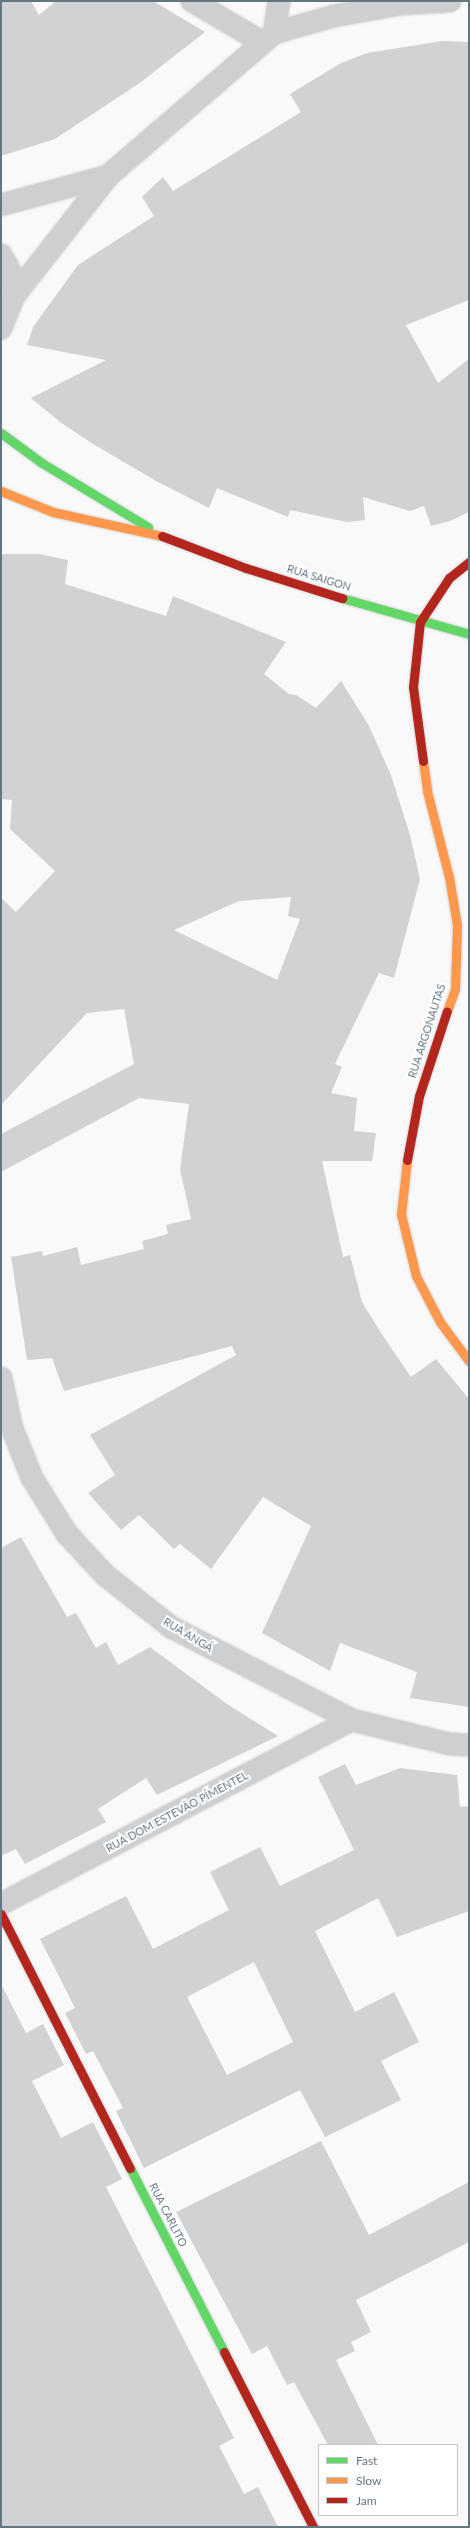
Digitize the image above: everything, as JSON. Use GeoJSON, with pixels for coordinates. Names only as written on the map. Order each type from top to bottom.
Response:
{"type":"FeatureCollection","features":[{"type":"Feature","properties":{"kind":"street"},"geometry":{"type":"LineString","coordinates":[[192,1],[268,37]]}},
{"type":"Feature","properties":{"kind":"street"},"geometry":{"type":"LineString","coordinates":[[268,37],[279,1]]}},
{"type":"Feature","properties":{"kind":"street"},"geometry":{"type":"LineString","coordinates":[[1,328],[14,296],[108,176],[268,37],[334,16],[402,4],[450,1]]}},
{"type":"Feature","properties":{"kind":"street"},"geometry":{"type":"LineString","coordinates":[[1,205],[108,176]]}},
{"type":"Feature","properties":{"kind":"street"},"geometry":{"type":"LineString","coordinates":[[1,255],[9,269],[14,296]]}},
{"type":"Feature","properties":{"kind":"street","name":"RUA SAIGON"},"geometry":{"type":"LineString","coordinates":[[1,433],[42,463],[165,537]]}},
{"type":"Feature","properties":{"kind":"street","name":"RUA SAIGON"},"geometry":{"type":"LineString","coordinates":[[1,491],[16,499],[53,512],[165,537],[246,568],[420,622],[469,634]]}},
{"type":"Feature","properties":{"kind":"street"},"geometry":{"type":"LineString","coordinates":[[420,622],[449,578],[469,562]]}},
{"type":"Feature","properties":{"kind":"street","name":"RUA ARGONAUTAS"},"geometry":{"type":"LineString","coordinates":[[420,622],[413,687],[427,791],[449,877],[457,925],[455,989],[419,1096],[408,1149],[401,1214],[416,1276],[440,1322],[469,1362]]}},
{"type":"Feature","properties":{"kind":"street","name":"RUA ANGÁ"},"geometry":{"type":"LineString","coordinates":[[1,1378],[12,1428],[32,1478],[67,1534],[106,1576],[171,1627],[352,1720],[450,1744],[469,1745]]}},
{"type":"Feature","properties":{"kind":"street","name":"RUA DOM ESTEVÃO PÍMENTEL"},"geometry":{"type":"LineString","coordinates":[[1,1904],[352,1720]]}},
{"type":"Feature","properties":{"kind":"street","name":"RUA CARLITO"},"geometry":{"type":"LineString","coordinates":[[1,1914],[313,2527]]}},
{"type":"Feature","properties":{"kind":"building"},"geometry":{"type":"Polygon","coordinates":[[[1,1],[31,1],[39,15],[56,1],[153,1],[205,32],[141,82],[55,139],[1,156],[1,1]]]}},
{"type":"Feature","properties":{"kind":"building"},"geometry":{"type":"Polygon","coordinates":[[[442,41],[469,42],[469,300],[406,325],[438,383],[469,359],[469,512],[450,521],[431,526],[424,506],[410,511],[363,497],[365,520],[347,522],[290,510],[288,517],[217,488],[209,508],[158,482],[93,444],[60,422],[31,398],[106,360],[27,345],[33,327],[78,265],[154,216],[142,197],[163,177],[173,191],[301,112],[290,94],[341,63],[367,53],[442,41]]]}},
{"type":"Feature","properties":{"kind":"building"},"geometry":{"type":"Polygon","coordinates":[[[1,554],[39,554],[68,560],[65,584],[166,616],[173,596],[286,642],[264,674],[289,694],[296,695],[316,708],[341,681],[369,726],[391,775],[410,835],[420,879],[394,978],[379,973],[335,1064],[342,1067],[331,1093],[357,1098],[354,1131],[376,1133],[372,1161],[322,1161],[343,1257],[350,1255],[362,1302],[381,1333],[411,1377],[436,1359],[469,1399],[469,1707],[410,1698],[417,1672],[340,1643],[330,1671],[262,1633],[311,1526],[263,1497],[211,1569],[180,1544],[174,1549],[139,1515],[121,1530],[88,1493],[115,1475],[90,1435],[236,1355],[232,1346],[64,1391],[52,1358],[27,1360],[11,1257],[42,1251],[43,1256],[77,1247],[81,1265],[144,1249],[142,1241],[168,1234],[166,1225],[191,1219],[180,1169],[189,1104],[139,1098],[1,1172],[1,1134],[134,1064],[124,1009],[87,1013],[1,1105],[1,898],[16,912],[55,871],[10,829],[12,800],[1,799],[1,554]],[[291,897],[239,901],[174,930],[277,980],[300,919],[288,916],[291,897]]]}},
{"type":"Feature","properties":{"kind":"building"},"geometry":{"type":"Polygon","coordinates":[[[21,1537],[67,1617],[76,1613],[96,1648],[106,1642],[118,1665],[150,1647],[227,1704],[278,1736],[157,1795],[146,1778],[98,1809],[106,1822],[25,1864],[16,1849],[1,1856],[1,1548],[21,1537]]]}},
{"type":"Feature","properties":{"kind":"building"},"geometry":{"type":"Polygon","coordinates":[[[345,1764],[356,1785],[400,1768],[457,1775],[460,1807],[469,1806],[469,1911],[397,1937],[378,1898],[315,1931],[355,2012],[394,1992],[419,2042],[381,2061],[401,2100],[325,2137],[300,2090],[144,2168],[116,2111],[123,2108],[93,2051],[86,2054],[65,2013],[75,2008],[40,1939],[126,1896],[153,1949],[229,1910],[210,1872],[260,1847],[280,1886],[354,1850],[318,1777],[345,1764]],[[254,1962],[187,1997],[227,2075],[293,2042],[254,1962]]]}},
{"type":"Feature","properties":{"kind":"building"},"geometry":{"type":"Polygon","coordinates":[[[1,1984],[26,2033],[43,2024],[64,2065],[32,2081],[61,2138],[93,2122],[122,2179],[106,2187],[234,2438],[219,2446],[244,2494],[258,2487],[278,2527],[1,2527],[1,1984]]]}},
{"type":"Feature","properties":{"kind":"building"},"geometry":{"type":"Polygon","coordinates":[[[321,2141],[369,2235],[469,2182],[469,2242],[356,2300],[371,2332],[351,2342],[355,2351],[336,2360],[378,2444],[327,2444],[294,2382],[287,2385],[267,2346],[252,2354],[176,2212],[321,2141]]]}},
{"type":"Feature","properties":{"kind":"traffic: fast"},"geometry":{"type":"LineString","coordinates":[[1,433],[42,463],[148,527]]}},
{"type":"Feature","properties":{"kind":"traffic: fast"},"geometry":{"type":"LineString","coordinates":[[342,598],[469,634]]}},
{"type":"Feature","properties":{"kind":"traffic: fast"},"geometry":{"type":"LineString","coordinates":[[130,2168],[224,2352]]}},
{"type":"Feature","properties":{"kind":"traffic: slow"},"geometry":{"type":"LineString","coordinates":[[1,491],[53,512],[162,536]]}},
{"type":"Feature","properties":{"kind":"traffic: slow"},"geometry":{"type":"LineString","coordinates":[[423,761],[427,791],[449,877],[457,925],[455,989],[447,1011]]}},
{"type":"Feature","properties":{"kind":"traffic: slow"},"geometry":{"type":"LineString","coordinates":[[407,1160],[401,1214],[416,1276],[440,1322],[469,1361]]}},
{"type":"Feature","properties":{"kind":"traffic: jam"},"geometry":{"type":"LineString","coordinates":[[162,536],[246,568],[342,598]]}},
{"type":"Feature","properties":{"kind":"traffic: jam"},"geometry":{"type":"LineString","coordinates":[[423,761],[413,687],[420,622],[449,578],[469,562]]}},
{"type":"Feature","properties":{"kind":"traffic: jam"},"geometry":{"type":"LineString","coordinates":[[407,1160],[419,1096],[447,1011]]}},
{"type":"Feature","properties":{"kind":"traffic: jam"},"geometry":{"type":"LineString","coordinates":[[1,1914],[130,2168]]}},
{"type":"Feature","properties":{"kind":"traffic: jam"},"geometry":{"type":"LineString","coordinates":[[224,2352],[313,2527]]}}]}
